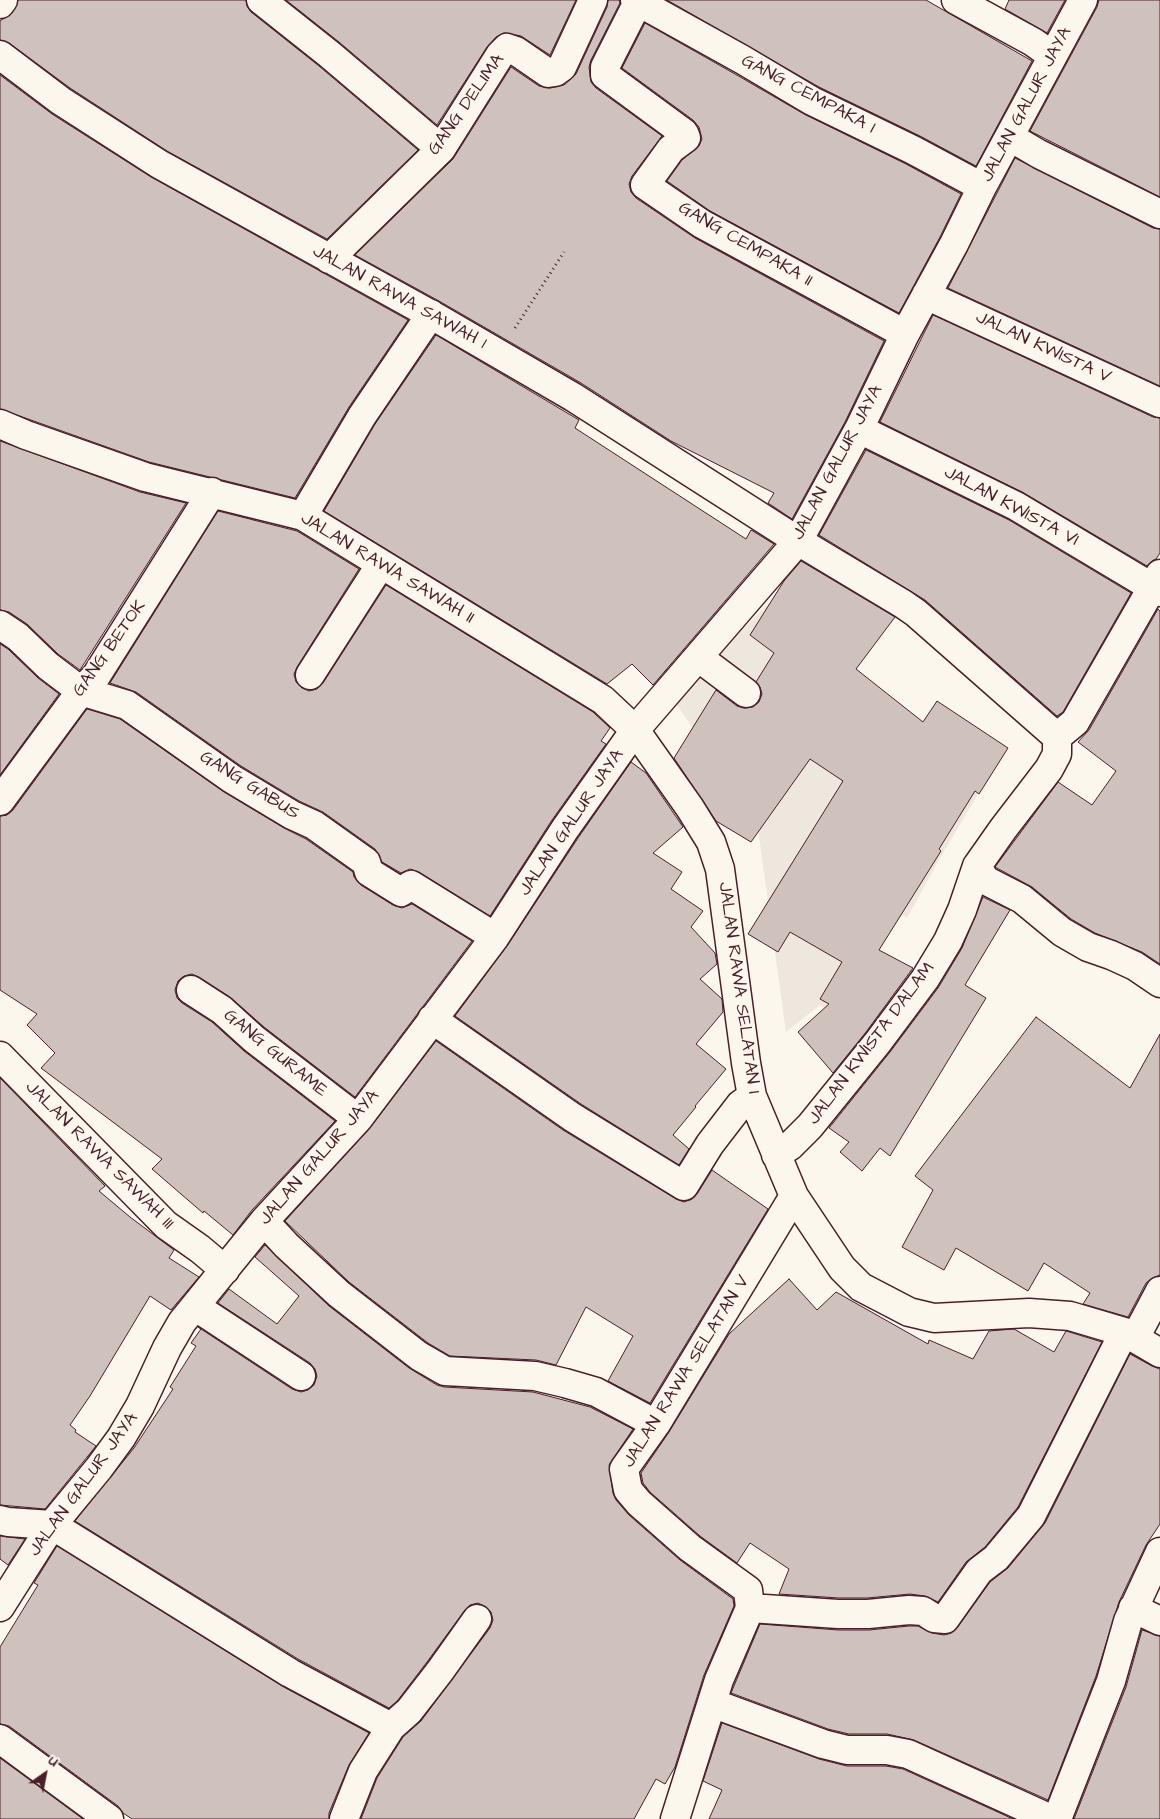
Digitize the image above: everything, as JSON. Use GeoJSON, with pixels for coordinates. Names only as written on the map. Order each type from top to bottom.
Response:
{"type":"FeatureCollection","features":[{"type":"Feature","properties":{"kind":"street"},"geometry":{"type":"LineString","coordinates":[[0,4],[3,0]]}},
{"type":"Feature","properties":{"kind":"street"},"geometry":{"type":"LineString","coordinates":[[261,0],[329,54],[441,149]]}},
{"type":"Feature","properties":{"kind":"street","name":"GANG DELIMA"},"geometry":{"type":"LineString","coordinates":[[329,259],[441,149],[507,48],[516,51],[548,73],[555,72],[562,67],[593,0]]}},
{"type":"Feature","properties":{"kind":"street"},"geometry":{"type":"LineString","coordinates":[[956,0],[1032,42],[1053,56]]}},
{"type":"Feature","properties":{"kind":"street","name":"JALAN GALUR JAYA"},"geometry":{"type":"LineString","coordinates":[[0,1607],[52,1525],[121,1438],[140,1406],[167,1348],[182,1322],[264,1221],[358,1119],[495,937],[565,830],[636,730],[798,541],[858,430],[905,334],[954,244],[982,187],[1083,0]]}},
{"type":"Feature","properties":{"kind":"street","name":"GANG CEMPAKA I"},"geometry":{"type":"LineString","coordinates":[[636,1],[743,60],[812,101],[913,150],[982,187]]}},
{"type":"Feature","properties":{"kind":"street","name":"GANG CEMPAKA II"},"geometry":{"type":"LineString","coordinates":[[636,1],[605,67],[605,75],[684,133],[686,138],[671,149],[645,185],[702,224],[905,334]]}},
{"type":"Feature","properties":{"kind":"street","name":"JALAN RAWA SAWAH 1"},"geometry":{"type":"LineString","coordinates":[[0,55],[61,101],[159,164],[430,314],[582,402],[798,541]]}},
{"type":"Feature","properties":{"kind":"street"},"geometry":{"type":"LineString","coordinates":[[1010,137],[1039,154],[1160,214]]}},
{"type":"Feature","properties":{"kind":"street","name":"JALAN KWISTA V"},"geometry":{"type":"LineString","coordinates":[[926,295],[1160,404]]}},
{"type":"Feature","properties":{"kind":"street"},"geometry":{"type":"LineString","coordinates":[[303,516],[362,416],[430,314]]}},
{"type":"Feature","properties":{"kind":"street","name":"JALAN RAWA SAWAH II"},"geometry":{"type":"LineString","coordinates":[[0,424],[145,477],[303,516],[603,700],[636,730]]}},
{"type":"Feature","properties":{"kind":"street","name":"JALAN KWISTA VI"},"geometry":{"type":"LineString","coordinates":[[858,430],[1016,506],[1158,584]]}},
{"type":"Feature","properties":{"kind":"street","name":"GANG BETOK"},"geometry":{"type":"LineString","coordinates":[[0,801],[81,691],[96,676],[212,492]]}},
{"type":"Feature","properties":{"kind":"street"},"geometry":{"type":"LineString","coordinates":[[798,541],[916,612],[1058,737],[1075,722],[1158,584]]}},
{"type":"Feature","properties":{"kind":"street"},"geometry":{"type":"LineString","coordinates":[[310,674],[382,564]]}},
{"type":"Feature","properties":{"kind":"street","name":"GANG GABUS"},"geometry":{"type":"LineString","coordinates":[[0,625],[81,691],[127,705],[232,779],[292,815],[314,825],[366,862],[369,872],[401,892],[411,885],[495,937]]}},
{"type":"Feature","properties":{"kind":"street"},"geometry":{"type":"LineString","coordinates":[[698,657],[746,693]]}},
{"type":"Feature","properties":{"kind":"street","name":"JALAN RAWA SELATAN I"},"geometry":{"type":"LineString","coordinates":[[636,730],[711,842],[720,869],[752,1096],[794,1196],[842,1268],[861,1287],[909,1312],[934,1318],[1029,1313],[1070,1316],[1130,1335],[1160,1353]]}},
{"type":"Feature","properties":{"kind":"street","name":"JALAN KWISTA DALAM"},"geometry":{"type":"LineString","coordinates":[[776,1155],[790,1146],[810,1126],[878,1042],[925,979],[948,941],[978,866],[1049,768],[1057,754],[1058,737]]}},
{"type":"Feature","properties":{"kind":"street"},"geometry":{"type":"LineString","coordinates":[[978,866],[985,880],[1022,899],[1062,932],[1088,947],[1135,966],[1160,983]]}},
{"type":"Feature","properties":{"kind":"street","name":"GANG GURAME"},"geometry":{"type":"LineString","coordinates":[[191,990],[222,1010],[254,1039],[358,1119]]}},
{"type":"Feature","properties":{"kind":"street"},"geometry":{"type":"LineString","coordinates":[[432,1019],[572,1117],[684,1186],[710,1144],[740,1106],[752,1096]]}},
{"type":"Feature","properties":{"kind":"street","name":"JALAN RAWA SAWAH III"},"geometry":{"type":"LineString","coordinates":[[0,1056],[166,1225],[200,1249],[225,1270]]}},
{"type":"Feature","properties":{"kind":"street","name":"JALAN RAWA SELATAN V"},"geometry":{"type":"LineString","coordinates":[[750,1608],[748,1590],[690,1548],[639,1503],[628,1490],[624,1470],[656,1424],[794,1196]]}},
{"type":"Feature","properties":{"kind":"street"},"geometry":{"type":"LineString","coordinates":[[264,1221],[286,1245],[338,1294],[419,1356],[445,1371],[535,1376],[565,1383],[596,1392],[656,1424]]}},
{"type":"Feature","properties":{"kind":"street"},"geometry":{"type":"LineString","coordinates":[[676,1819],[719,1680],[750,1608],[838,1614],[868,1614],[908,1610],[923,1611],[939,1619],[945,1619],[979,1572],[996,1558],[1031,1516],[1130,1335],[1160,1291]]}},
{"type":"Feature","properties":{"kind":"street"},"geometry":{"type":"LineString","coordinates":[[196,1307],[301,1376]]}},
{"type":"Feature","properties":{"kind":"street"},"geometry":{"type":"LineString","coordinates":[[0,1520],[52,1525],[290,1673],[391,1728]]}},
{"type":"Feature","properties":{"kind":"street"},"geometry":{"type":"LineString","coordinates":[[1057,1819],[1111,1681],[1133,1608],[1160,1552]]}},
{"type":"Feature","properties":{"kind":"street"},"geometry":{"type":"LineString","coordinates":[[1133,1608],[1160,1620]]}},
{"type":"Feature","properties":{"kind":"street"},"geometry":{"type":"LineString","coordinates":[[344,1819],[363,1771],[391,1728],[409,1711],[440,1672],[477,1619]]}},
{"type":"Feature","properties":{"kind":"street"},"geometry":{"type":"LineString","coordinates":[[712,1703],[824,1744],[847,1750],[887,1750],[908,1754],[1051,1819]]}},
{"type":"Feature","properties":{"kind":"street"},"geometry":{"type":"LineString","coordinates":[[0,1739],[110,1819]]}},
{"type":"Feature","properties":{"kind":"path"},"geometry":{"type":"LineString","coordinates":[[499,354],[564,252]]}},
{"type":"Feature","properties":{"kind":"shaded area"},"geometry":{"type":"Polygon","coordinates":[[[769,603],[852,670],[983,786],[907,918],[889,905],[835,1015],[820,1005],[786,1032],[757,822],[673,699],[769,603]]]}},
{"type":"Feature","properties":{"kind":"building"},"geometry":{"type":"Polygon","coordinates":[[[18,0],[246,0],[251,12],[319,66],[418,150],[327,239],[167,151],[70,88],[9,43],[0,40],[0,21],[12,13],[18,0]]]}},
{"type":"Feature","properties":{"kind":"building"},"geometry":{"type":"Polygon","coordinates":[[[286,0],[576,0],[550,55],[521,36],[504,33],[496,37],[487,47],[437,125],[286,0]]]}},
{"type":"Feature","properties":{"kind":"building"},"geometry":{"type":"Polygon","coordinates":[[[608,0],[619,0],[620,3],[591,60],[589,67],[591,82],[596,88],[662,136],[632,176],[629,184],[631,192],[636,198],[695,238],[884,341],[845,422],[792,519],[768,503],[774,493],[671,441],[581,383],[355,255],[453,159],[511,67],[539,86],[550,88],[564,85],[576,74],[607,7],[608,0]]]}},
{"type":"Feature","properties":{"kind":"building"},"geometry":{"type":"Polygon","coordinates":[[[667,0],[926,0],[1032,61],[976,166],[920,136],[819,87],[667,0]]]}},
{"type":"Feature","properties":{"kind":"building"},"geometry":{"type":"Polygon","coordinates":[[[1009,0],[1065,0],[1047,33],[1005,9],[1009,0]]]}},
{"type":"Feature","properties":{"kind":"building"},"geometry":{"type":"Polygon","coordinates":[[[1099,0],[1160,0],[1160,197],[1030,131],[1099,0]]]}},
{"type":"Feature","properties":{"kind":"building"},"geometry":{"type":"Polygon","coordinates":[[[645,23],[804,114],[906,164],[961,194],[899,313],[710,211],[667,181],[682,160],[699,146],[702,139],[699,127],[693,120],[622,68],[645,23]]]}},
{"type":"Feature","properties":{"kind":"building"},"geometry":{"type":"Polygon","coordinates":[[[0,75],[52,114],[151,177],[408,320],[349,407],[295,498],[149,462],[0,409],[0,75]]]}},
{"type":"Feature","properties":{"kind":"building"},"geometry":{"type":"Polygon","coordinates":[[[1015,158],[1153,228],[1160,229],[1160,386],[948,288],[1015,158]]]}},
{"type":"Feature","properties":{"kind":"building"},"geometry":{"type":"Polygon","coordinates":[[[933,315],[1153,417],[1160,418],[1160,553],[1156,559],[1147,566],[1024,493],[880,422],[933,315]]]}},
{"type":"Feature","properties":{"kind":"building"},"geometry":{"type":"Polygon","coordinates":[[[436,335],[579,420],[575,428],[746,539],[751,530],[774,544],[653,685],[632,664],[607,684],[324,511],[375,424],[436,335]]]}},
{"type":"Feature","properties":{"kind":"building"},"geometry":{"type":"Polygon","coordinates":[[[0,441],[140,492],[186,503],[80,670],[58,654],[27,624],[9,612],[0,610],[0,441]]]}},
{"type":"Feature","properties":{"kind":"building"},"geometry":{"type":"Polygon","coordinates":[[[866,450],[1009,520],[1131,593],[1063,712],[1057,716],[925,600],[819,535],[866,450]]]}},
{"type":"Feature","properties":{"kind":"building"},"geometry":{"type":"Polygon","coordinates":[[[218,511],[297,531],[359,569],[297,667],[294,674],[296,682],[302,688],[309,691],[317,689],[323,683],[386,585],[593,712],[610,728],[601,741],[606,744],[552,820],[490,916],[419,872],[410,869],[401,873],[382,862],[375,849],[323,812],[299,801],[241,766],[136,692],[110,683],[218,511]]]}},
{"type":"Feature","properties":{"kind":"building"},"geometry":{"type":"Polygon","coordinates":[[[801,561],[895,617],[856,669],[923,722],[937,701],[1008,748],[979,794],[975,791],[939,849],[941,851],[879,950],[913,968],[833,1073],[798,1032],[829,1004],[820,999],[842,962],[790,932],[778,952],[748,934],[843,781],[810,759],[751,842],[716,821],[674,758],[716,690],[737,706],[744,708],[753,707],[759,702],[762,694],[756,682],[774,653],[750,635],[784,581],[801,561]]]}},
{"type":"Feature","properties":{"kind":"building"},"geometry":{"type":"Polygon","coordinates":[[[1158,609],[1160,611],[1160,964],[1142,952],[1095,933],[1071,919],[1032,887],[995,867],[1058,782],[1092,805],[1116,771],[1078,742],[1089,730],[1158,609]]]}},
{"type":"Feature","properties":{"kind":"building"},"geometry":{"type":"Polygon","coordinates":[[[0,644],[59,694],[0,775],[0,644]]]}},
{"type":"Feature","properties":{"kind":"building"},"geometry":{"type":"Polygon","coordinates":[[[87,709],[120,719],[224,792],[306,839],[353,872],[354,877],[361,885],[393,905],[402,908],[412,904],[472,941],[355,1097],[264,1027],[230,997],[192,974],[184,976],[178,981],[175,990],[177,998],[182,1003],[212,1022],[244,1051],[335,1121],[252,1210],[233,1235],[204,1211],[203,1213],[152,1169],[162,1159],[41,1068],[55,1053],[27,1025],[37,1014],[0,990],[0,816],[7,815],[13,810],[87,709]]]}},
{"type":"Feature","properties":{"kind":"building"},"geometry":{"type":"Polygon","coordinates":[[[631,762],[646,773],[683,827],[653,853],[682,872],[671,889],[703,911],[691,927],[715,953],[717,964],[700,979],[722,999],[723,1012],[696,1044],[726,1069],[673,1135],[689,1149],[679,1165],[581,1104],[455,1016],[507,946],[631,762]]]}},
{"type":"Feature","properties":{"kind":"building"},"geometry":{"type":"Polygon","coordinates":[[[983,897],[1010,910],[965,985],[986,998],[890,1156],[880,1148],[862,1171],[840,1152],[849,1142],[829,1128],[938,988],[962,948],[983,897]]]}},
{"type":"Feature","properties":{"kind":"building"},"geometry":{"type":"Polygon","coordinates":[[[1036,1017],[1130,1088],[1160,1034],[1160,1275],[1146,1283],[1128,1317],[1083,1304],[1090,1293],[1044,1263],[1028,1291],[956,1248],[944,1270],[902,1247],[933,1190],[915,1176],[1036,1017]]]}},
{"type":"Feature","properties":{"kind":"building"},"geometry":{"type":"Polygon","coordinates":[[[436,1041],[563,1130],[676,1199],[684,1202],[692,1199],[712,1170],[768,1209],[650,1403],[608,1381],[633,1336],[586,1307],[556,1365],[536,1360],[450,1356],[428,1343],[349,1282],[285,1221],[370,1128],[436,1041]]]}},
{"type":"Feature","properties":{"kind":"building"},"geometry":{"type":"Polygon","coordinates":[[[0,1078],[105,1186],[99,1191],[174,1250],[169,1258],[199,1277],[171,1310],[150,1296],[90,1396],[70,1425],[76,1430],[75,1432],[96,1446],[45,1509],[0,1505],[0,1078]]]}},
{"type":"Feature","properties":{"kind":"building"},"geometry":{"type":"Polygon","coordinates":[[[265,1245],[329,1306],[409,1368],[437,1385],[533,1392],[590,1407],[633,1429],[609,1465],[613,1493],[616,1500],[629,1515],[680,1560],[733,1599],[734,1606],[704,1675],[675,1767],[665,1784],[656,1779],[634,1819],[361,1819],[377,1778],[403,1737],[421,1721],[490,1628],[493,1620],[491,1612],[478,1603],[470,1605],[398,1700],[389,1708],[298,1659],[75,1521],[134,1448],[173,1389],[170,1387],[196,1346],[191,1343],[201,1329],[198,1327],[292,1389],[301,1392],[308,1390],[314,1385],[317,1376],[315,1369],[310,1363],[218,1303],[229,1289],[277,1324],[299,1296],[255,1257],[265,1245]]]}},
{"type":"Feature","properties":{"kind":"building"},"geometry":{"type":"Polygon","coordinates":[[[789,1279],[817,1310],[836,1292],[928,1344],[929,1340],[973,1359],[989,1331],[1014,1329],[1054,1352],[1066,1331],[1102,1342],[1018,1507],[985,1547],[966,1562],[938,1602],[925,1596],[910,1594],[867,1598],[839,1598],[779,1594],[789,1569],[750,1543],[737,1563],[700,1536],[650,1492],[643,1483],[641,1473],[669,1432],[729,1334],[789,1279]]]}},
{"type":"Feature","properties":{"kind":"building"},"geometry":{"type":"Polygon","coordinates":[[[1130,1354],[1160,1369],[1160,1524],[1146,1545],[1119,1602],[1096,1676],[1048,1800],[914,1740],[887,1734],[849,1734],[828,1729],[731,1693],[760,1624],[838,1630],[869,1630],[918,1626],[932,1633],[944,1635],[951,1633],[957,1628],[990,1582],[1008,1568],[1045,1523],[1130,1354]]]}},
{"type":"Feature","properties":{"kind":"building"},"geometry":{"type":"Polygon","coordinates":[[[0,1536],[25,1539],[8,1565],[0,1559],[0,1536]]]}},
{"type":"Feature","properties":{"kind":"building"},"geometry":{"type":"Polygon","coordinates":[[[57,1546],[282,1686],[369,1733],[349,1765],[329,1813],[329,1819],[132,1819],[123,1813],[118,1806],[9,1726],[0,1724],[0,1647],[38,1585],[34,1583],[57,1546]]]}},
{"type":"Feature","properties":{"kind":"building"},"geometry":{"type":"Polygon","coordinates":[[[1142,1630],[1160,1636],[1160,1819],[1074,1819],[1126,1687],[1142,1630]]]}},
{"type":"Feature","properties":{"kind":"building"},"geometry":{"type":"Polygon","coordinates":[[[722,1723],[819,1759],[847,1766],[886,1766],[903,1769],[1013,1819],[709,1819],[722,1790],[703,1781],[722,1723]]]}},
{"type":"Feature","properties":{"kind":"building"},"geometry":{"type":"Polygon","coordinates":[[[0,1758],[83,1819],[0,1819],[0,1758]]]}}]}
